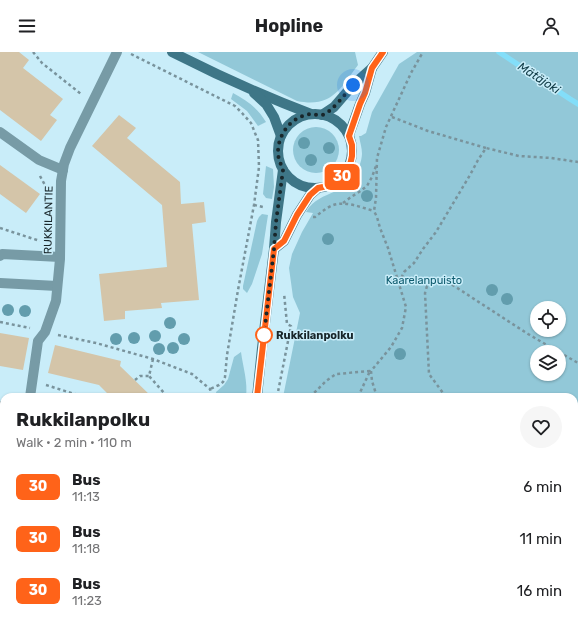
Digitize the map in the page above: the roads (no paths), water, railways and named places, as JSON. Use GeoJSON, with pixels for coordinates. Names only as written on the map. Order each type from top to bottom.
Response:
{"type":"FeatureCollection","features":[{"type":"Feature","properties":{"kind":"main road"},"geometry":{"type":"LineString","coordinates":[[172,52],[249,89],[317,115],[333,118],[342,126],[349,136],[352,145],[350,165],[337,181],[328,186],[318,188],[310,188],[294,182],[283,170],[278,154],[278,145],[281,136],[293,121],[302,116],[317,115],[334,107],[353,85],[372,68],[383,52]]}},
{"type":"Feature","properties":{"kind":"main road"},"geometry":{"type":"LineString","coordinates":[[349,136],[365,93],[372,68]]}},
{"type":"Feature","properties":{"kind":"main road"},"geometry":{"type":"LineString","coordinates":[[249,89],[266,104],[274,117],[281,136]]}},
{"type":"Feature","properties":{"kind":"main road"},"geometry":{"type":"LineString","coordinates":[[257,393],[283,170]]}},
{"type":"Feature","properties":{"kind":"main road"},"geometry":{"type":"LineString","coordinates":[[274,249],[284,241],[297,215],[310,195],[318,188]]}},
{"type":"Feature","properties":{"kind":"street","name":"RUKKILANTIE"},"geometry":{"type":"LineString","coordinates":[[30,393],[38,341],[45,332],[56,301],[60,257],[61,182],[64,164],[70,148],[117,52]]}},
{"type":"Feature","properties":{"kind":"street"},"geometry":{"type":"LineString","coordinates":[[0,132],[39,160],[63,170]]}},
{"type":"Feature","properties":{"kind":"street"},"geometry":{"type":"LineString","coordinates":[[0,256],[2,254],[60,257]]}},
{"type":"Feature","properties":{"kind":"street"},"geometry":{"type":"LineString","coordinates":[[0,283],[57,286]]}},
{"type":"Feature","properties":{"kind":"waterway","name":"Mätäjoki"},"geometry":{"type":"LineString","coordinates":[[499,52],[578,104]]}},
{"type":"Feature","properties":{"kind":"place","name":"Rukkilanpolku"},"geometry":{"type":"Point","coordinates":[264,335]}},
{"type":"Feature","properties":{"kind":"park label","name":"Kaarelanpuisto"},"geometry":{"type":"Point","coordinates":[424,280]}}]}
